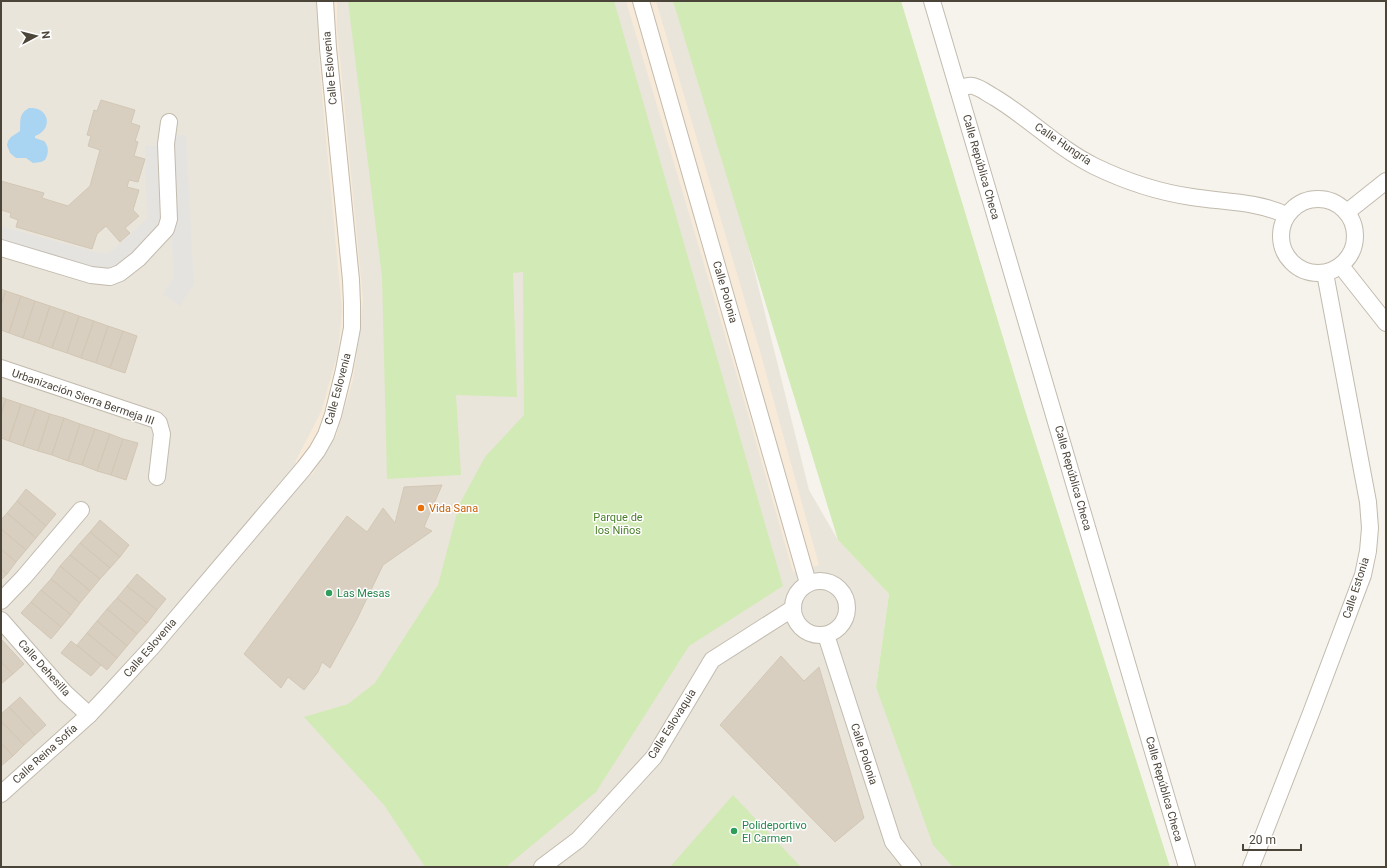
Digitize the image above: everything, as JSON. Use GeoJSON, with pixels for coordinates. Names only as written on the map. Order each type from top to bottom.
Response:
{"type":"FeatureCollection","features":[{"type":"Feature","properties":{"kind":"street","name":"Calle Eslovenia"},"geometry":{"type":"LineString","coordinates":[[89,715],[152,647],[304,468],[323,440],[333,415],[349,349],[352,328],[352,304],[325,1]]}},
{"type":"Feature","properties":{"kind":"street","name":"Calle Polonia"},"geometry":{"type":"LineString","coordinates":[[642,1],[808,583]]}},
{"type":"Feature","properties":{"kind":"street"},"geometry":{"type":"LineString","coordinates":[[932,1],[958,89]]}},
{"type":"Feature","properties":{"kind":"street","name":"Calle Hungría"},"geometry":{"type":"LineString","coordinates":[[958,89],[967,86],[980,89],[1011,107],[1072,153],[1094,166],[1135,183],[1165,192],[1191,197],[1249,204],[1276,210],[1286,215]]}},
{"type":"Feature","properties":{"kind":"street","name":"Calle República Checa"},"geometry":{"type":"LineString","coordinates":[[958,89],[1187,867]]}},
{"type":"Feature","properties":{"kind":"street"},"geometry":{"type":"LineString","coordinates":[[1,248],[92,275],[110,277],[120,273],[138,259],[166,229],[169,219],[166,144],[169,122]]}},
{"type":"Feature","properties":{"kind":"street"},"geometry":{"type":"LineString","coordinates":[[1347,212],[1386,181]]}},
{"type":"Feature","properties":{"kind":"street"},"geometry":{"type":"LineString","coordinates":[[1316,198],[1327,199],[1338,204],[1347,212],[1353,222],[1356,234],[1354,246],[1349,257],[1341,266],[1325,273],[1313,273],[1301,269],[1291,262],[1284,252],[1280,239],[1281,227],[1286,215],[1294,206],[1304,200],[1316,198]]}},
{"type":"Feature","properties":{"kind":"street"},"geometry":{"type":"LineString","coordinates":[[1341,266],[1386,323]]}},
{"type":"Feature","properties":{"kind":"street","name":"Calle Estonia"},"geometry":{"type":"LineString","coordinates":[[1251,867],[1363,575],[1368,551],[1370,528],[1368,502],[1325,273]]}},
{"type":"Feature","properties":{"kind":"street","name":"Urbanización Sierra Bermeja III"},"geometry":{"type":"LineString","coordinates":[[1,368],[156,420],[159,423],[162,434],[157,478]]}},
{"type":"Feature","properties":{"kind":"street"},"geometry":{"type":"LineString","coordinates":[[1,601],[24,577],[81,510]]}},
{"type":"Feature","properties":{"kind":"street"},"geometry":{"type":"LineString","coordinates":[[822,581],[835,585],[842,591],[848,608],[842,625],[835,632],[818,636],[810,634],[803,630],[794,617],[792,609],[793,601],[802,588],[808,583],[822,581]]}},
{"type":"Feature","properties":{"kind":"street","name":"Calle Eslovaquia"},"geometry":{"type":"LineString","coordinates":[[542,867],[578,840],[654,757],[712,660],[792,609]]}},
{"type":"Feature","properties":{"kind":"street","name":"Calle Dehesilla"},"geometry":{"type":"LineString","coordinates":[[1,620],[65,693],[89,715]]}},
{"type":"Feature","properties":{"kind":"street","name":"Calle Polonia"},"geometry":{"type":"LineString","coordinates":[[826,635],[893,842],[913,867]]}},
{"type":"Feature","properties":{"kind":"street","name":"Calle Reina Sofía"},"geometry":{"type":"LineString","coordinates":[[1,794],[89,715]]}},
{"type":"Feature","properties":{"kind":"shaded area"},"geometry":{"type":"Polygon","coordinates":[[[1,1],[686,1],[809,490],[838,540],[889,594],[876,687],[986,867],[1,867],[1,1]]]}},
{"type":"Feature","properties":{"kind":"shaded area"},"geometry":{"type":"Polygon","coordinates":[[[316,1],[337,1],[337,28],[363,299],[353,380],[337,434],[312,475],[295,462],[321,412],[338,352],[342,310],[320,74],[316,1]]]}},
{"type":"Feature","properties":{"kind":"shaded area"},"geometry":{"type":"Polygon","coordinates":[[[626,1],[656,1],[760,351],[819,565],[793,572],[738,379],[626,1]]]}},
{"type":"Feature","properties":{"kind":"shaded area"},"geometry":{"type":"Polygon","coordinates":[[[168,135],[186,135],[194,284],[180,306],[163,294],[173,279],[174,271],[171,234],[120,273],[1,248],[1,226],[95,252],[105,253],[113,250],[147,219],[145,146],[159,145],[168,135]]]}},
{"type":"Feature","properties":{"kind":"green space","name":"Parque de los Niños"},"geometry":{"type":"Polygon","coordinates":[[[348,1],[614,1],[783,586],[689,646],[596,792],[506,867],[425,867],[384,805],[304,717],[348,704],[375,683],[438,585],[459,505],[485,457],[524,415],[523,272],[513,273],[517,397],[456,395],[461,475],[387,479],[382,277],[348,1]]]}},
{"type":"Feature","properties":{"kind":"green space"},"geometry":{"type":"Polygon","coordinates":[[[673,1],[901,1],[1025,410],[1170,867],[953,867],[933,845],[876,687],[889,594],[838,540],[673,1]]]}},
{"type":"Feature","properties":{"kind":"green space","name":"Polideportivo El Carmen"},"geometry":{"type":"Polygon","coordinates":[[[733,795],[801,867],[670,867],[733,795]]]}},
{"type":"Feature","properties":{"kind":"water"},"geometry":{"type":"Polygon","coordinates":[[[29,108],[36,108],[41,111],[45,114],[47,119],[45,128],[41,133],[35,136],[35,138],[44,141],[48,148],[45,160],[41,162],[33,163],[26,158],[16,158],[10,153],[7,145],[11,137],[20,131],[20,121],[22,115],[25,110],[29,108]]]}},
{"type":"Feature","properties":{"kind":"building"},"geometry":{"type":"Polygon","coordinates":[[[101,100],[135,110],[131,123],[140,126],[135,141],[138,142],[134,156],[145,159],[138,182],[129,180],[127,187],[139,190],[133,210],[139,216],[125,228],[130,233],[120,242],[106,226],[97,234],[92,249],[16,227],[18,220],[10,217],[11,213],[1,210],[1,181],[44,193],[42,198],[68,206],[90,186],[100,150],[88,146],[91,136],[87,135],[94,110],[97,111],[101,100]]]}},
{"type":"Feature","properties":{"kind":"building"},"geometry":{"type":"Polygon","coordinates":[[[1,289],[6,291],[1,305],[1,289]]]}},
{"type":"Feature","properties":{"kind":"building"},"geometry":{"type":"Polygon","coordinates":[[[6,291],[21,296],[9,333],[1,330],[1,305],[6,291]]]}},
{"type":"Feature","properties":{"kind":"building"},"geometry":{"type":"Polygon","coordinates":[[[21,296],[35,301],[23,338],[9,333],[21,296]]]}},
{"type":"Feature","properties":{"kind":"building"},"geometry":{"type":"Polygon","coordinates":[[[35,301],[50,306],[38,343],[23,338],[35,301]]]}},
{"type":"Feature","properties":{"kind":"building"},"geometry":{"type":"Polygon","coordinates":[[[50,306],[65,311],[52,348],[38,343],[50,306]]]}},
{"type":"Feature","properties":{"kind":"building"},"geometry":{"type":"Polygon","coordinates":[[[65,311],[79,316],[67,353],[52,348],[65,311]]]}},
{"type":"Feature","properties":{"kind":"building"},"geometry":{"type":"Polygon","coordinates":[[[79,316],[94,321],[81,358],[67,353],[79,316]]]}},
{"type":"Feature","properties":{"kind":"building"},"geometry":{"type":"Polygon","coordinates":[[[94,321],[108,326],[96,363],[81,358],[94,321]]]}},
{"type":"Feature","properties":{"kind":"building"},"geometry":{"type":"Polygon","coordinates":[[[108,326],[123,331],[110,368],[96,363],[108,326]]]}},
{"type":"Feature","properties":{"kind":"building"},"geometry":{"type":"Polygon","coordinates":[[[123,331],[137,336],[125,373],[110,368],[123,331]]]}},
{"type":"Feature","properties":{"kind":"building"},"geometry":{"type":"Polygon","coordinates":[[[1,397],[6,399],[1,415],[1,397]]]}},
{"type":"Feature","properties":{"kind":"building"},"geometry":{"type":"Polygon","coordinates":[[[6,399],[21,404],[9,441],[1,438],[1,415],[6,399]]]}},
{"type":"Feature","properties":{"kind":"building"},"geometry":{"type":"Polygon","coordinates":[[[21,404],[36,409],[23,446],[9,441],[21,404]]]}},
{"type":"Feature","properties":{"kind":"building"},"geometry":{"type":"Polygon","coordinates":[[[36,409],[50,414],[38,451],[23,446],[36,409]]]}},
{"type":"Feature","properties":{"kind":"building"},"geometry":{"type":"Polygon","coordinates":[[[50,414],[64,418],[52,455],[38,451],[50,414]]]}},
{"type":"Feature","properties":{"kind":"building"},"geometry":{"type":"Polygon","coordinates":[[[64,418],[80,424],[68,461],[52,455],[64,418]]]}},
{"type":"Feature","properties":{"kind":"building"},"geometry":{"type":"Polygon","coordinates":[[[80,424],[95,429],[82,465],[68,461],[80,424]]]}},
{"type":"Feature","properties":{"kind":"building"},"geometry":{"type":"Polygon","coordinates":[[[95,429],[110,434],[97,471],[82,465],[95,429]]]}},
{"type":"Feature","properties":{"kind":"building"},"geometry":{"type":"Polygon","coordinates":[[[110,434],[123,439],[111,475],[97,471],[110,434]]]}},
{"type":"Feature","properties":{"kind":"building"},"geometry":{"type":"Polygon","coordinates":[[[123,439],[138,443],[126,480],[111,475],[123,439]]]}},
{"type":"Feature","properties":{"kind":"building","name":"Las Mesas"},"geometry":{"type":"Polygon","coordinates":[[[442,485],[424,527],[432,531],[383,565],[356,621],[330,668],[322,662],[318,672],[304,690],[288,677],[281,688],[244,654],[347,516],[367,532],[383,508],[395,523],[404,487],[442,485]]]}},
{"type":"Feature","properties":{"kind":"building"},"geometry":{"type":"Polygon","coordinates":[[[26,489],[56,514],[46,526],[17,501],[26,489]]]}},
{"type":"Feature","properties":{"kind":"building"},"geometry":{"type":"Polygon","coordinates":[[[17,501],[46,526],[36,538],[7,513],[17,501]]]}},
{"type":"Feature","properties":{"kind":"building"},"geometry":{"type":"Polygon","coordinates":[[[7,513],[36,538],[26,550],[1,529],[1,520],[7,513]]]}},
{"type":"Feature","properties":{"kind":"building"},"geometry":{"type":"Polygon","coordinates":[[[100,520],[129,545],[120,557],[90,532],[100,520]]]}},
{"type":"Feature","properties":{"kind":"building"},"geometry":{"type":"Polygon","coordinates":[[[1,529],[26,550],[16,562],[1,549],[1,529]]]}},
{"type":"Feature","properties":{"kind":"building"},"geometry":{"type":"Polygon","coordinates":[[[90,532],[120,557],[110,568],[80,543],[90,532]]]}},
{"type":"Feature","properties":{"kind":"building"},"geometry":{"type":"Polygon","coordinates":[[[80,543],[110,568],[100,579],[70,555],[80,543]]]}},
{"type":"Feature","properties":{"kind":"building"},"geometry":{"type":"Polygon","coordinates":[[[1,549],[16,562],[7,574],[1,569],[1,549]]]}},
{"type":"Feature","properties":{"kind":"building"},"geometry":{"type":"Polygon","coordinates":[[[70,555],[100,579],[90,591],[60,566],[70,555]]]}},
{"type":"Feature","properties":{"kind":"building"},"geometry":{"type":"Polygon","coordinates":[[[60,566],[90,591],[80,603],[51,579],[60,566]]]}},
{"type":"Feature","properties":{"kind":"building"},"geometry":{"type":"Polygon","coordinates":[[[1,569],[7,574],[1,580],[1,569]]]}},
{"type":"Feature","properties":{"kind":"building"},"geometry":{"type":"Polygon","coordinates":[[[137,574],[166,599],[157,610],[127,586],[137,574]]]}},
{"type":"Feature","properties":{"kind":"building"},"geometry":{"type":"Polygon","coordinates":[[[51,579],[80,603],[71,615],[41,590],[51,579]]]}},
{"type":"Feature","properties":{"kind":"building"},"geometry":{"type":"Polygon","coordinates":[[[127,586],[157,610],[147,623],[117,598],[127,586]]]}},
{"type":"Feature","properties":{"kind":"building"},"geometry":{"type":"Polygon","coordinates":[[[41,590],[71,615],[61,627],[31,602],[41,590]]]}},
{"type":"Feature","properties":{"kind":"building"},"geometry":{"type":"Polygon","coordinates":[[[117,598],[147,623],[137,634],[107,609],[117,598]]]}},
{"type":"Feature","properties":{"kind":"building"},"geometry":{"type":"Polygon","coordinates":[[[31,602],[61,627],[51,639],[21,613],[31,602]]]}},
{"type":"Feature","properties":{"kind":"building"},"geometry":{"type":"Polygon","coordinates":[[[107,609],[137,634],[127,646],[97,621],[107,609]]]}},
{"type":"Feature","properties":{"kind":"building"},"geometry":{"type":"Polygon","coordinates":[[[97,621],[127,646],[117,658],[87,633],[97,621]]]}},
{"type":"Feature","properties":{"kind":"building"},"geometry":{"type":"Polygon","coordinates":[[[87,633],[117,658],[107,670],[77,645],[87,633]]]}},
{"type":"Feature","properties":{"kind":"building"},"geometry":{"type":"Polygon","coordinates":[[[1,639],[24,664],[13,674],[1,662],[1,639]]]}},
{"type":"Feature","properties":{"kind":"building"},"geometry":{"type":"Polygon","coordinates":[[[71,641],[101,665],[91,676],[61,653],[71,641]]]}},
{"type":"Feature","properties":{"kind":"building"},"geometry":{"type":"Polygon","coordinates":[[[781,656],[804,681],[819,667],[864,818],[835,842],[720,725],[781,656]]]}},
{"type":"Feature","properties":{"kind":"building"},"geometry":{"type":"Polygon","coordinates":[[[1,662],[13,674],[1,684],[1,662]]]}},
{"type":"Feature","properties":{"kind":"building"},"geometry":{"type":"Polygon","coordinates":[[[20,697],[46,725],[35,735],[9,707],[20,697]]]}},
{"type":"Feature","properties":{"kind":"building"},"geometry":{"type":"Polygon","coordinates":[[[9,707],[35,735],[24,745],[1,721],[1,714],[9,707]]]}},
{"type":"Feature","properties":{"kind":"building"},"geometry":{"type":"Polygon","coordinates":[[[1,721],[24,745],[13,756],[1,743],[1,721]]]}},
{"type":"Feature","properties":{"kind":"building"},"geometry":{"type":"Polygon","coordinates":[[[1,743],[13,756],[1,766],[1,743]]]}},
{"type":"Feature","properties":{"kind":"place","name":"Vida Sana"},"geometry":{"type":"Point","coordinates":[421,508]}},
{"type":"Feature","properties":{"kind":"place","name":"Las Mesas"},"geometry":{"type":"Point","coordinates":[329,593]}},
{"type":"Feature","properties":{"kind":"place","name":"Polideportivo El Carmen"},"geometry":{"type":"Point","coordinates":[734,831]}}]}
